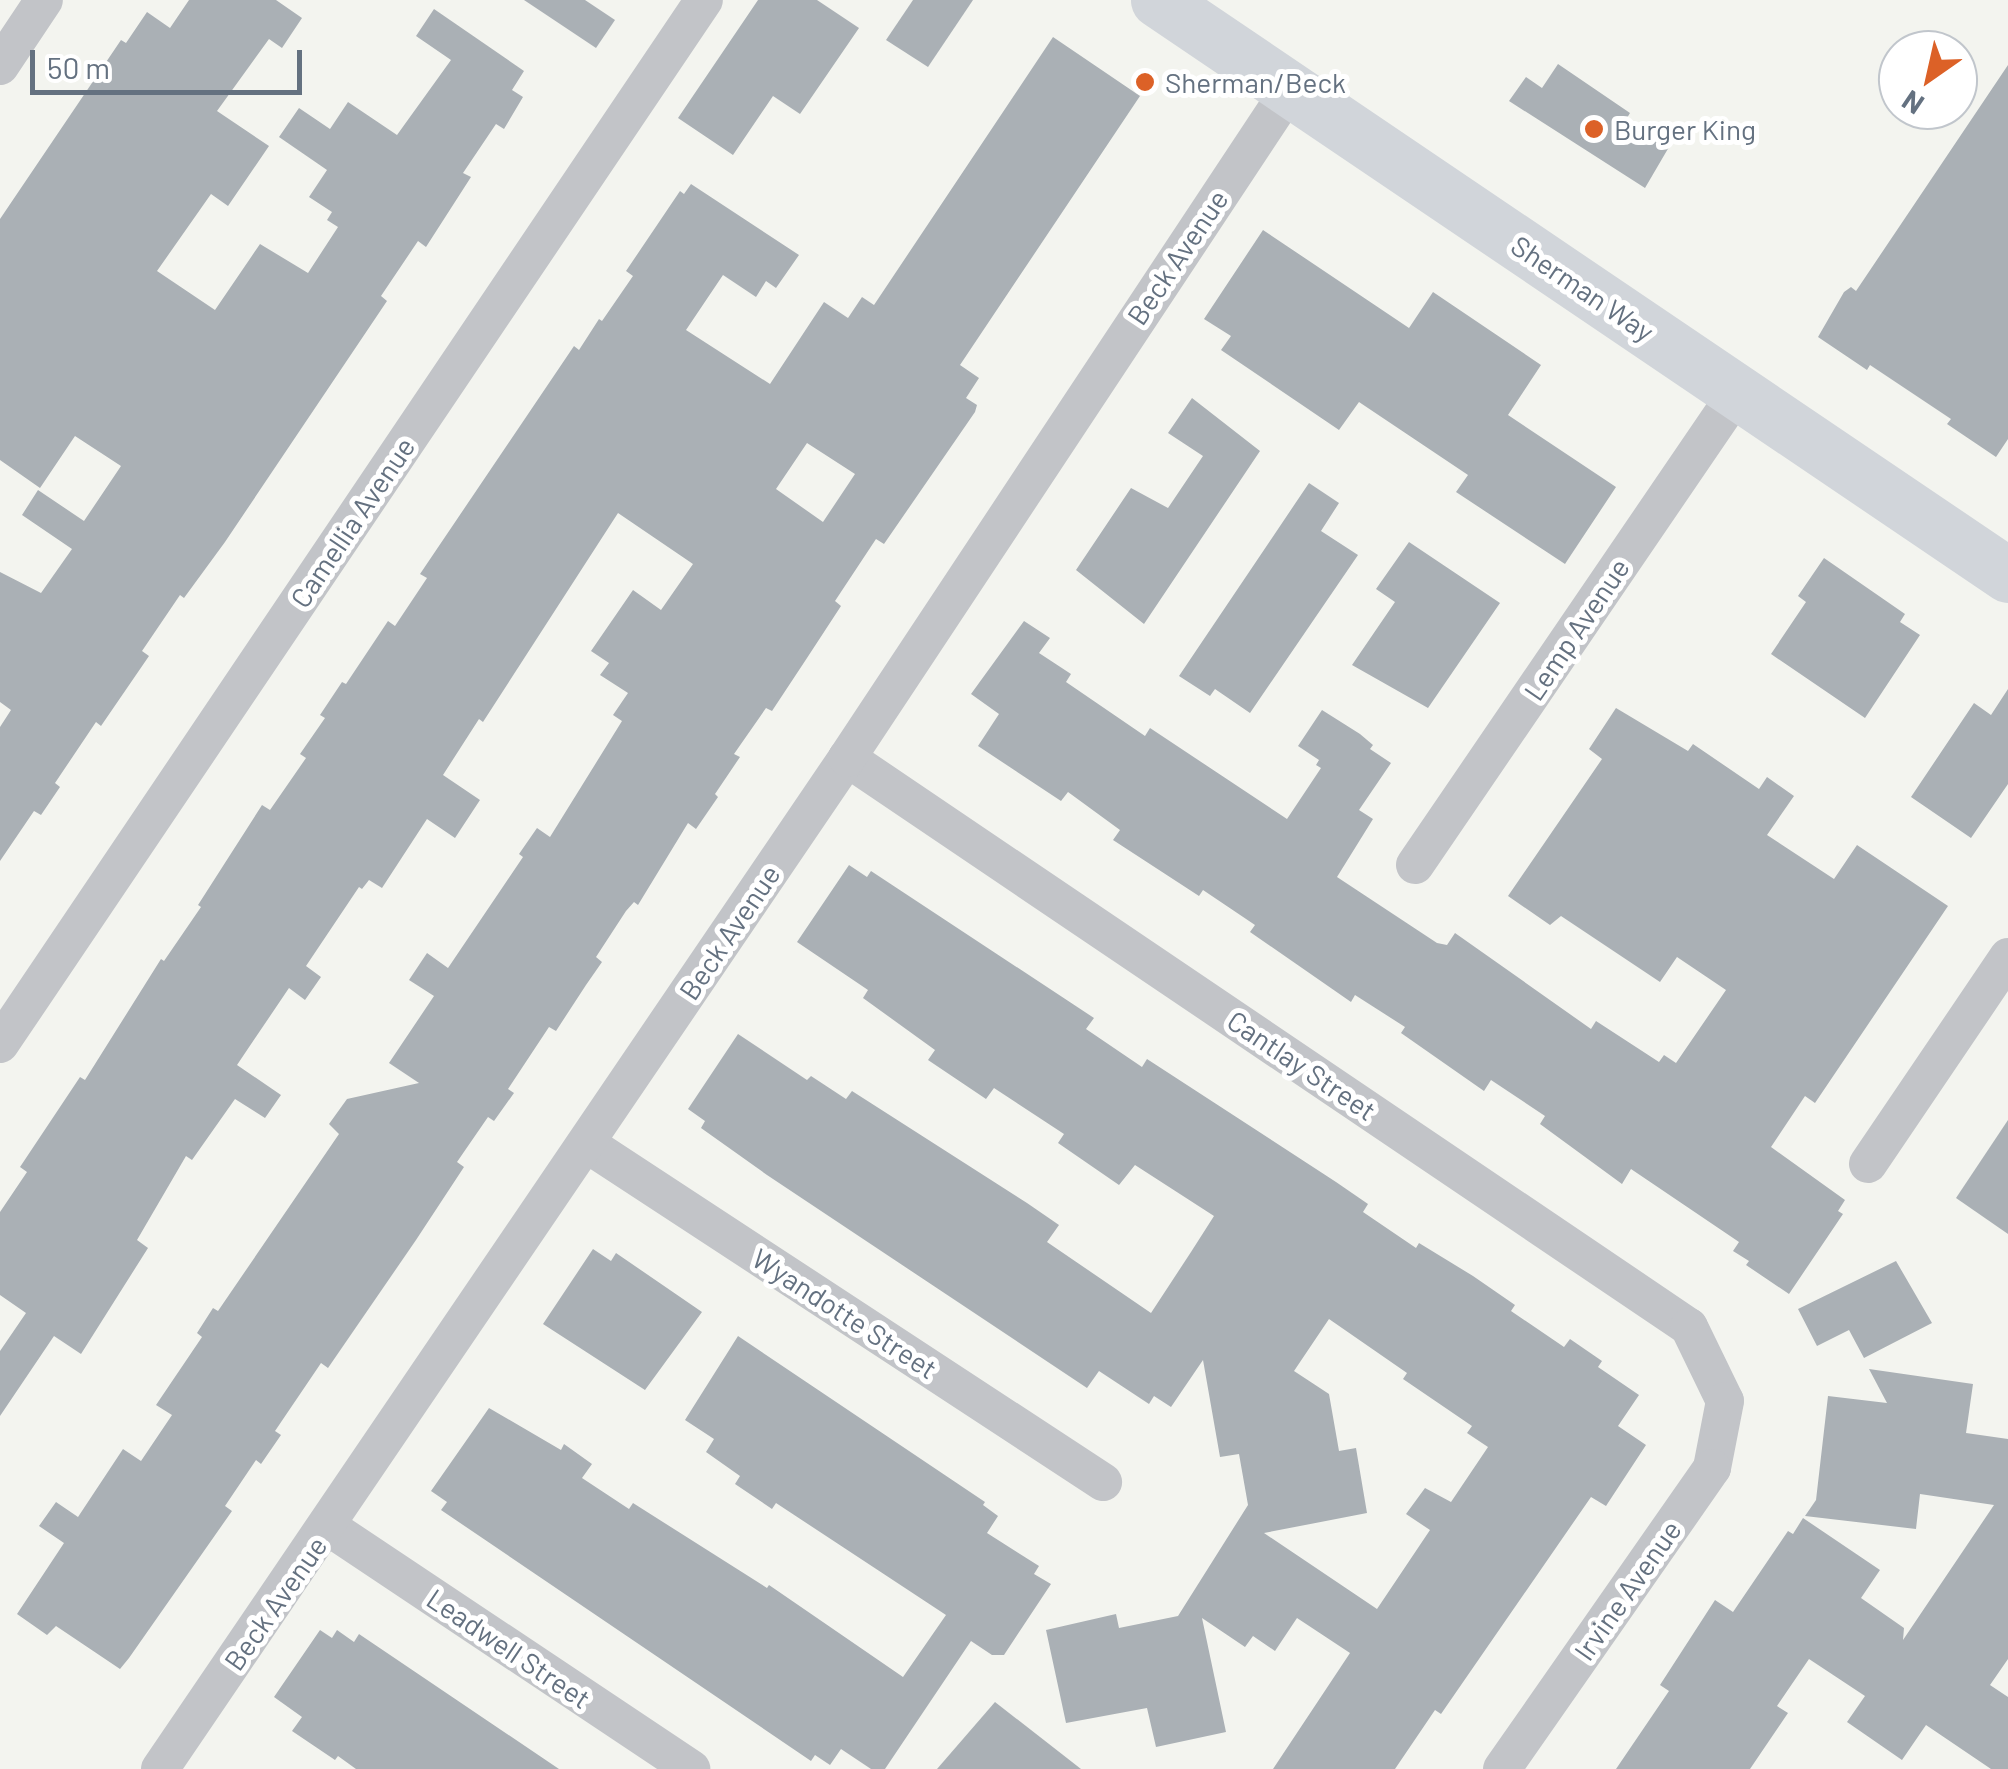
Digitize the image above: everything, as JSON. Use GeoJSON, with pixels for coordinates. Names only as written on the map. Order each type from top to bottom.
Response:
{"type":"FeatureCollection","features":[{"type":"Feature","properties":{"kind":"main road","name":"Sherman Way"},"geometry":{"type":"LineString","coordinates":[[1158,0],[2008,575]]}},
{"type":"Feature","properties":{"kind":"street"},"geometry":{"type":"LineString","coordinates":[[0,66],[44,0]]}},
{"type":"Feature","properties":{"kind":"street","name":"Camellia Avenue"},"geometry":{"type":"LineString","coordinates":[[0,1044],[704,0]]}},
{"type":"Feature","properties":{"kind":"street","name":"Beck Avenue"},"geometry":{"type":"LineString","coordinates":[[160,1769],[847,758],[1290,89]]}},
{"type":"Feature","properties":{"kind":"street","name":"Lemp Avenue"},"geometry":{"type":"LineString","coordinates":[[1415,866],[1738,393]]}},
{"type":"Feature","properties":{"kind":"street","name":"Cantlay Street"},"geometry":{"type":"LineString","coordinates":[[847,758],[1690,1327],[1725,1401]]}},
{"type":"Feature","properties":{"kind":"street"},"geometry":{"type":"LineString","coordinates":[[1868,1164],[2008,958]]}},
{"type":"Feature","properties":{"kind":"street","name":"Wyandotte Street"},"geometry":{"type":"LineString","coordinates":[[586,1144],[1103,1482]]}},
{"type":"Feature","properties":{"kind":"street","name":"Irvine Avenue"},"geometry":{"type":"LineString","coordinates":[[1502,1769],[1712,1468],[1725,1401]]}},
{"type":"Feature","properties":{"kind":"street","name":"Leadwell Street"},"geometry":{"type":"LineString","coordinates":[[327,1526],[692,1769]]}},
{"type":"Feature","properties":{"kind":"building"},"geometry":{"type":"Polygon","coordinates":[[[189,0],[276,0],[302,18],[282,48],[269,39],[217,111],[269,146],[228,206],[211,194],[157,271],[215,310],[260,244],[308,273],[338,227],[327,220],[332,212],[309,197],[327,170],[279,137],[299,108],[330,129],[348,102],[397,135],[451,60],[416,36],[434,9],[524,71],[512,90],[523,97],[504,129],[496,124],[463,173],[471,177],[426,247],[418,241],[381,296],[387,301],[225,542],[184,598],[180,595],[142,651],[149,656],[101,726],[96,722],[55,783],[60,787],[41,815],[34,811],[0,861],[0,727],[11,710],[0,702],[0,572],[41,593],[72,549],[22,515],[38,490],[84,521],[121,466],[75,436],[40,488],[0,460],[0,219],[121,40],[126,43],[147,12],[170,28],[189,0]]]}},
{"type":"Feature","properties":{"kind":"building"},"geometry":{"type":"Polygon","coordinates":[[[524,0],[585,0],[615,20],[596,48],[524,0]]]}},
{"type":"Feature","properties":{"kind":"building"},"geometry":{"type":"Polygon","coordinates":[[[758,0],[817,0],[859,28],[800,114],[773,96],[733,155],[678,118],[758,0]]]}},
{"type":"Feature","properties":{"kind":"building"},"geometry":{"type":"Polygon","coordinates":[[[913,0],[973,0],[928,67],[886,40],[913,0]]]}},
{"type":"Feature","properties":{"kind":"building"},"geometry":{"type":"Polygon","coordinates":[[[1053,37],[1140,96],[960,365],[979,378],[966,398],[977,405],[975,412],[884,544],[876,539],[835,601],[841,606],[772,711],[766,708],[734,754],[740,757],[715,794],[718,797],[696,829],[688,823],[638,905],[634,902],[626,911],[596,957],[602,962],[556,1031],[549,1027],[508,1089],[514,1093],[494,1121],[488,1117],[457,1162],[464,1167],[416,1240],[328,1368],[321,1363],[275,1431],[281,1435],[261,1464],[256,1460],[225,1506],[232,1511],[129,1658],[120,1669],[56,1626],[47,1635],[17,1614],[64,1543],[39,1526],[56,1502],[78,1517],[123,1449],[141,1461],[172,1415],[156,1405],[202,1337],[197,1333],[213,1308],[218,1311],[339,1134],[329,1124],[347,1099],[419,1083],[389,1063],[434,996],[409,980],[427,953],[448,968],[523,857],[519,854],[537,828],[550,837],[622,721],[613,715],[628,693],[600,675],[609,663],[591,651],[633,590],[661,610],[693,564],[618,513],[483,722],[479,719],[443,775],[480,800],[455,838],[427,819],[382,888],[369,880],[362,889],[359,887],[306,966],[321,977],[305,1000],[289,988],[237,1065],[281,1095],[265,1118],[235,1099],[192,1160],[186,1156],[137,1240],[148,1248],[81,1354],[54,1336],[0,1416],[0,1351],[26,1313],[0,1295],[0,1212],[27,1172],[20,1167],[80,1077],[85,1080],[161,959],[164,961],[201,907],[198,905],[262,805],[270,810],[306,758],[300,754],[325,718],[320,715],[342,682],[346,684],[388,621],[395,626],[427,578],[420,574],[574,346],[579,350],[633,276],[626,271],[680,191],[684,194],[691,184],[799,255],[776,288],[766,281],[756,297],[723,275],[686,330],[770,384],[824,302],[848,318],[862,297],[874,305],[1053,37]],[[807,443],[776,489],[823,522],[855,474],[807,443]]]}},
{"type":"Feature","properties":{"kind":"building","name":"Burger King"},"geometry":{"type":"Polygon","coordinates":[[[1558,64],[1630,113],[1627,118],[1669,147],[1645,188],[1509,101],[1526,77],[1542,88],[1558,64]]]}},
{"type":"Feature","properties":{"kind":"building"},"geometry":{"type":"Polygon","coordinates":[[[2008,65],[2008,439],[1996,457],[1947,424],[1951,419],[1870,365],[1867,370],[1818,337],[1844,292],[1851,287],[1856,291],[1964,130],[1978,130],[1978,110],[2008,65]]]}},
{"type":"Feature","properties":{"kind":"building"},"geometry":{"type":"Polygon","coordinates":[[[1263,230],[1409,328],[1433,292],[1541,365],[1508,415],[1616,487],[1565,564],[1456,492],[1468,475],[1359,402],[1339,430],[1221,350],[1231,336],[1204,319],[1263,230]]]}},
{"type":"Feature","properties":{"kind":"building"},"geometry":{"type":"Polygon","coordinates":[[[1192,398],[1260,451],[1144,624],[1076,570],[1131,488],[1168,508],[1203,456],[1168,433],[1192,398]]]}},
{"type":"Feature","properties":{"kind":"building"},"geometry":{"type":"Polygon","coordinates":[[[1309,483],[1339,503],[1321,531],[1358,555],[1250,713],[1215,689],[1210,696],[1179,676],[1309,483]]]}},
{"type":"Feature","properties":{"kind":"building"},"geometry":{"type":"Polygon","coordinates":[[[1409,542],[1500,603],[1428,708],[1352,665],[1395,602],[1376,589],[1409,542]]]}},
{"type":"Feature","properties":{"kind":"building"},"geometry":{"type":"Polygon","coordinates":[[[1824,558],[1905,614],[1900,622],[1920,635],[1865,718],[1771,654],[1806,602],[1798,596],[1824,558]]]}},
{"type":"Feature","properties":{"kind":"building"},"geometry":{"type":"Polygon","coordinates":[[[1024,621],[1050,638],[1039,653],[1071,674],[1066,682],[1145,736],[1150,728],[1287,819],[1321,768],[1316,765],[1319,760],[1298,746],[1322,710],[1360,734],[1373,745],[1370,749],[1391,763],[1359,810],[1373,819],[1337,877],[1437,943],[1447,945],[1455,933],[1591,1029],[1596,1021],[1659,1062],[1664,1055],[1676,1063],[1726,990],[1677,957],[1660,982],[1561,916],[1550,925],[1508,896],[1602,759],[1589,749],[1616,708],[1688,751],[1693,744],[1759,789],[1767,777],[1794,796],[1767,835],[1834,879],[1857,845],[1948,906],[1815,1103],[1805,1096],[1771,1147],[1845,1200],[1838,1211],[1843,1214],[1789,1294],[1746,1265],[1749,1261],[1733,1251],[1739,1242],[1631,1169],[1622,1184],[1540,1124],[1545,1116],[1491,1080],[1484,1091],[1401,1033],[1405,1027],[1355,995],[1351,1002],[1250,932],[1255,925],[1203,890],[1199,896],[1113,840],[1120,830],[1068,792],[1061,801],[978,746],[999,714],[971,694],[1024,621]]]}},
{"type":"Feature","properties":{"kind":"building"},"geometry":{"type":"Polygon","coordinates":[[[2008,689],[2008,784],[1971,838],[1911,797],[1974,703],[1991,715],[2008,689]]]}},
{"type":"Feature","properties":{"kind":"building"},"geometry":{"type":"Polygon","coordinates":[[[849,865],[867,877],[871,871],[1094,1018],[1086,1029],[1142,1067],[1147,1059],[1336,1182],[1368,1204],[1363,1212],[1416,1248],[1419,1243],[1473,1276],[1515,1305],[1511,1311],[1564,1347],[1570,1339],[1602,1361],[1598,1367],[1639,1395],[1618,1426],[1646,1445],[1606,1506],[1591,1497],[1441,1714],[1435,1710],[1395,1769],[1273,1769],[1350,1653],[1297,1618],[1275,1651],[1253,1636],[1245,1647],[1202,1618],[1226,1732],[1156,1747],[1147,1708],[1066,1723],[1046,1630],[1116,1614],[1119,1628],[1178,1616],[1248,1505],[1239,1454],[1220,1457],[1203,1360],[1171,1407],[1154,1396],[1149,1404],[1099,1371],[1087,1388],[767,1175],[701,1128],[705,1121],[688,1109],[738,1034],[807,1080],[811,1076],[846,1099],[852,1091],[1027,1203],[1059,1225],[1047,1242],[1151,1313],[1214,1216],[1135,1165],[1119,1185],[1058,1143],[1064,1134],[994,1088],[986,1099],[928,1060],[935,1050],[863,998],[868,990],[797,942],[849,865]],[[1329,1319],[1294,1371],[1329,1394],[1339,1451],[1356,1448],[1367,1513],[1264,1533],[1377,1609],[1430,1530],[1406,1514],[1425,1488],[1451,1502],[1488,1447],[1467,1433],[1472,1426],[1403,1379],[1407,1373],[1329,1319]]]}},
{"type":"Feature","properties":{"kind":"building"},"geometry":{"type":"Polygon","coordinates":[[[2008,1120],[2008,1234],[1956,1198],[2008,1120]]]}},
{"type":"Feature","properties":{"kind":"building"},"geometry":{"type":"Polygon","coordinates":[[[593,1249],[611,1261],[616,1253],[702,1312],[645,1390],[543,1324],[593,1249]]]}},
{"type":"Feature","properties":{"kind":"building"},"geometry":{"type":"Polygon","coordinates":[[[1896,1261],[1932,1323],[1864,1358],[1849,1330],[1817,1346],[1798,1309],[1896,1261]]]}},
{"type":"Feature","properties":{"kind":"building"},"geometry":{"type":"Polygon","coordinates":[[[738,1336],[985,1502],[983,1505],[998,1516],[987,1533],[1039,1566],[1034,1574],[1051,1584],[1004,1655],[992,1655],[971,1641],[885,1769],[871,1769],[841,1749],[830,1765],[815,1755],[811,1761],[441,1510],[447,1502],[431,1491],[489,1408],[561,1450],[564,1444],[592,1464],[582,1478],[629,1509],[633,1503],[767,1588],[769,1585],[903,1677],[946,1615],[776,1503],[772,1509],[735,1484],[740,1476],[706,1452],[714,1439],[685,1420],[738,1336]]]}},
{"type":"Feature","properties":{"kind":"building"},"geometry":{"type":"Polygon","coordinates":[[[1869,1369],[1973,1384],[1966,1433],[2008,1439],[2008,1659],[1990,1685],[2008,1697],[2008,1769],[1991,1769],[1926,1725],[1902,1760],[1847,1722],[1865,1696],[1809,1659],[1777,1706],[1788,1713],[1750,1769],[1616,1769],[1669,1691],[1660,1685],[1715,1600],[1733,1612],[1788,1531],[1793,1534],[1803,1518],[1880,1570],[1861,1598],[1904,1628],[1903,1640],[1994,1505],[1920,1494],[1916,1529],[1805,1516],[1816,1500],[1828,1396],[1887,1403],[1869,1369]]]}},
{"type":"Feature","properties":{"kind":"building"},"geometry":{"type":"Polygon","coordinates":[[[320,1630],[332,1638],[337,1630],[354,1642],[359,1634],[559,1769],[356,1769],[338,1756],[335,1760],[292,1731],[302,1717],[274,1697],[320,1630]]]}},
{"type":"Feature","properties":{"kind":"building"},"geometry":{"type":"Polygon","coordinates":[[[995,1702],[1081,1769],[937,1769],[995,1702]]]}},
{"type":"Feature","properties":{"kind":"place","name":"Sherman/Beck"},"geometry":{"type":"Point","coordinates":[1145,82]}},
{"type":"Feature","properties":{"kind":"place","name":"Burger King"},"geometry":{"type":"Point","coordinates":[1594,129]}}]}
